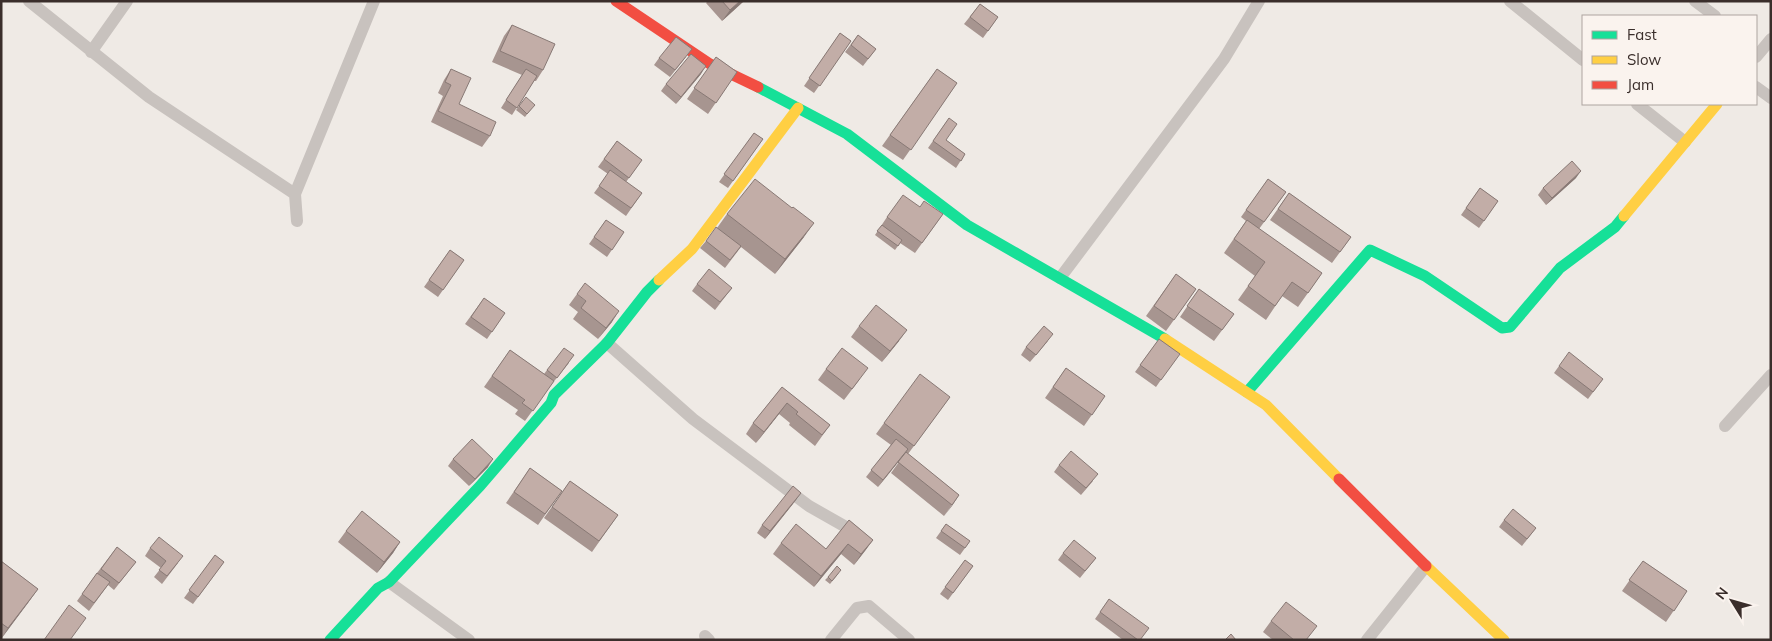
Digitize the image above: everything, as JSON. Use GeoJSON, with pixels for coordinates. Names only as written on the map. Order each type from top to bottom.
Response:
{"type":"FeatureCollection","features":[{"type":"Feature","properties":{"kind":"street"},"geometry":{"type":"LineString","coordinates":[[29,1],[149,97],[295,194]]}},
{"type":"Feature","properties":{"kind":"street"},"geometry":{"type":"LineString","coordinates":[[91,52],[127,1]]}},
{"type":"Feature","properties":{"kind":"street"},"geometry":{"type":"LineString","coordinates":[[297,221],[295,194],[374,1]]}},
{"type":"Feature","properties":{"kind":"street"},"geometry":{"type":"LineString","coordinates":[[616,1],[710,64],[847,134],[967,225],[1147,327],[1266,405],[1426,566],[1504,640]]}},
{"type":"Feature","properties":{"kind":"street"},"geometry":{"type":"LineString","coordinates":[[1060,278],[1224,59],[1259,1]]}},
{"type":"Feature","properties":{"kind":"street"},"geometry":{"type":"LineString","coordinates":[[1510,1],[1582,59]]}},
{"type":"Feature","properties":{"kind":"street"},"geometry":{"type":"LineString","coordinates":[[1695,1],[1714,15]]}},
{"type":"Feature","properties":{"kind":"street"},"geometry":{"type":"LineString","coordinates":[[1757,52],[1771,39]]}},
{"type":"Feature","properties":{"kind":"street"},"geometry":{"type":"LineString","coordinates":[[1757,88],[1771,98]]}},
{"type":"Feature","properties":{"kind":"street"},"geometry":{"type":"LineString","coordinates":[[1638,105],[1685,142]]}},
{"type":"Feature","properties":{"kind":"street"},"geometry":{"type":"LineString","coordinates":[[1247,392],[1370,250],[1425,276],[1502,328],[1510,327],[1560,268],[1614,227],[1716,105]]}},
{"type":"Feature","properties":{"kind":"street"},"geometry":{"type":"LineString","coordinates":[[330,640],[378,588],[388,582],[480,486],[551,403],[554,395],[607,343],[647,292],[692,249],[798,108]]}},
{"type":"Feature","properties":{"kind":"street"},"geometry":{"type":"LineString","coordinates":[[607,343],[693,419],[809,506],[853,531]]}},
{"type":"Feature","properties":{"kind":"street"},"geometry":{"type":"LineString","coordinates":[[1725,426],[1771,375]]}},
{"type":"Feature","properties":{"kind":"street"},"geometry":{"type":"LineString","coordinates":[[1367,640],[1426,566]]}},
{"type":"Feature","properties":{"kind":"street"},"geometry":{"type":"LineString","coordinates":[[388,582],[469,640]]}},
{"type":"Feature","properties":{"kind":"street"},"geometry":{"type":"LineString","coordinates":[[830,640],[857,608],[869,606],[909,640]]}},
{"type":"Feature","properties":{"kind":"building"},"geometry":{"type":"Polygon","coordinates":[[[722,1],[740,1],[730,10],[722,1]]]}},
{"type":"Feature","properties":{"kind":"building"},"geometry":{"type":"Polygon","coordinates":[[[980,4],[998,17],[988,31],[970,17],[980,4]]]}},
{"type":"Feature","properties":{"kind":"building"},"geometry":{"type":"Polygon","coordinates":[[[512,25],[555,44],[543,70],[500,51],[512,25]]]}},
{"type":"Feature","properties":{"kind":"building"},"geometry":{"type":"Polygon","coordinates":[[[840,33],[851,41],[820,86],[809,78],[840,33]]]}},
{"type":"Feature","properties":{"kind":"building"},"geometry":{"type":"Polygon","coordinates":[[[858,35],[876,49],[868,59],[851,45],[858,35]]]}},
{"type":"Feature","properties":{"kind":"building"},"geometry":{"type":"Polygon","coordinates":[[[676,37],[692,49],[675,70],[659,58],[676,37]]]}},
{"type":"Feature","properties":{"kind":"building"},"geometry":{"type":"Polygon","coordinates":[[[691,54],[706,66],[681,97],[666,84],[691,54]]]}},
{"type":"Feature","properties":{"kind":"building"},"geometry":{"type":"Polygon","coordinates":[[[716,57],[737,72],[716,103],[694,88],[716,57]]]}},
{"type":"Feature","properties":{"kind":"building"},"geometry":{"type":"Polygon","coordinates":[[[451,69],[471,78],[459,104],[496,122],[490,136],[438,111],[451,85],[445,82],[451,69]]]}},
{"type":"Feature","properties":{"kind":"building"},"geometry":{"type":"Polygon","coordinates":[[[526,69],[537,76],[517,108],[506,100],[526,69]]]}},
{"type":"Feature","properties":{"kind":"building"},"geometry":{"type":"Polygon","coordinates":[[[937,69],[957,83],[911,150],[890,135],[937,69]]]}},
{"type":"Feature","properties":{"kind":"building"},"geometry":{"type":"Polygon","coordinates":[[[526,97],[535,105],[527,114],[519,106],[526,97]]]}},
{"type":"Feature","properties":{"kind":"building"},"geometry":{"type":"Polygon","coordinates":[[[949,118],[957,124],[946,140],[965,154],[961,161],[933,141],[949,118]]]}},
{"type":"Feature","properties":{"kind":"building"},"geometry":{"type":"Polygon","coordinates":[[[754,133],[763,139],[733,181],[724,174],[754,133]]]}},
{"type":"Feature","properties":{"kind":"building"},"geometry":{"type":"Polygon","coordinates":[[[617,141],[642,160],[629,178],[604,159],[617,141]]]}},
{"type":"Feature","properties":{"kind":"building"},"geometry":{"type":"Polygon","coordinates":[[[1572,161],[1581,171],[1552,198],[1543,188],[1572,161]]]}},
{"type":"Feature","properties":{"kind":"building"},"geometry":{"type":"Polygon","coordinates":[[[610,170],[642,193],[631,208],[599,186],[610,170]]]}},
{"type":"Feature","properties":{"kind":"building"},"geometry":{"type":"Polygon","coordinates":[[[755,179],[814,223],[785,259],[727,214],[755,179]]]}},
{"type":"Feature","properties":{"kind":"building"},"geometry":{"type":"Polygon","coordinates":[[[1268,179],[1286,192],[1264,222],[1246,210],[1268,179]]]}},
{"type":"Feature","properties":{"kind":"building"},"geometry":{"type":"Polygon","coordinates":[[[1480,188],[1498,201],[1484,221],[1466,208],[1480,188]]]}},
{"type":"Feature","properties":{"kind":"building"},"geometry":{"type":"Polygon","coordinates":[[[1289,193],[1351,237],[1340,252],[1278,209],[1289,193]]]}},
{"type":"Feature","properties":{"kind":"building"},"geometry":{"type":"Polygon","coordinates":[[[903,195],[920,207],[924,201],[943,214],[922,243],[887,217],[903,195]]]}},
{"type":"Feature","properties":{"kind":"building"},"geometry":{"type":"Polygon","coordinates":[[[606,220],[624,232],[612,250],[594,237],[606,220]]]}},
{"type":"Feature","properties":{"kind":"building"},"geometry":{"type":"Polygon","coordinates":[[[1247,220],[1322,273],[1308,293],[1292,282],[1275,306],[1248,286],[1265,262],[1234,239],[1247,220]]]}},
{"type":"Feature","properties":{"kind":"building"},"geometry":{"type":"Polygon","coordinates":[[[882,225],[902,240],[898,246],[877,231],[882,225]]]}},
{"type":"Feature","properties":{"kind":"building"},"geometry":{"type":"Polygon","coordinates":[[[716,227],[741,246],[730,260],[706,241],[716,227]]]}},
{"type":"Feature","properties":{"kind":"building"},"geometry":{"type":"Polygon","coordinates":[[[450,250],[464,260],[443,290],[429,280],[450,250]]]}},
{"type":"Feature","properties":{"kind":"building"},"geometry":{"type":"Polygon","coordinates":[[[709,269],[732,288],[720,302],[697,284],[709,269]]]}},
{"type":"Feature","properties":{"kind":"building"},"geometry":{"type":"Polygon","coordinates":[[[1176,274],[1196,289],[1174,320],[1154,306],[1176,274]]]}},
{"type":"Feature","properties":{"kind":"building"},"geometry":{"type":"Polygon","coordinates":[[[585,283],[619,311],[606,328],[581,308],[586,301],[577,294],[585,283]]]}},
{"type":"Feature","properties":{"kind":"building"},"geometry":{"type":"Polygon","coordinates":[[[1199,289],[1234,314],[1222,330],[1187,306],[1199,289]]]}},
{"type":"Feature","properties":{"kind":"building"},"geometry":{"type":"Polygon","coordinates":[[[484,298],[505,313],[492,332],[471,317],[484,298]]]}},
{"type":"Feature","properties":{"kind":"building"},"geometry":{"type":"Polygon","coordinates":[[[876,305],[907,330],[890,351],[859,326],[876,305]]]}},
{"type":"Feature","properties":{"kind":"building"},"geometry":{"type":"Polygon","coordinates":[[[1044,326],[1053,334],[1036,355],[1026,347],[1044,326]]]}},
{"type":"Feature","properties":{"kind":"building"},"geometry":{"type":"Polygon","coordinates":[[[1159,339],[1180,354],[1161,380],[1140,365],[1159,339]]]}},
{"type":"Feature","properties":{"kind":"building"},"geometry":{"type":"Polygon","coordinates":[[[564,348],[574,355],[557,378],[547,370],[564,348]]]}},
{"type":"Feature","properties":{"kind":"building"},"geometry":{"type":"Polygon","coordinates":[[[842,348],[868,368],[852,389],[826,369],[842,348]]]}},
{"type":"Feature","properties":{"kind":"building"},"geometry":{"type":"Polygon","coordinates":[[[510,350],[554,381],[533,411],[522,403],[525,400],[492,376],[510,350]]]}},
{"type":"Feature","properties":{"kind":"building"},"geometry":{"type":"Polygon","coordinates":[[[1569,352],[1603,379],[1593,392],[1559,366],[1569,352]]]}},
{"type":"Feature","properties":{"kind":"building"},"geometry":{"type":"Polygon","coordinates":[[[1066,368],[1105,396],[1092,415],[1053,387],[1066,368]]]}},
{"type":"Feature","properties":{"kind":"building"},"geometry":{"type":"Polygon","coordinates":[[[920,374],[950,397],[914,446],[884,423],[920,374]]]}},
{"type":"Feature","properties":{"kind":"building"},"geometry":{"type":"Polygon","coordinates":[[[782,387],[830,425],[822,435],[796,414],[798,412],[787,403],[764,432],[753,423],[782,387]]]}},
{"type":"Feature","properties":{"kind":"building"},"geometry":{"type":"Polygon","coordinates":[[[472,439],[493,459],[475,479],[453,459],[472,439]]]}},
{"type":"Feature","properties":{"kind":"building"},"geometry":{"type":"Polygon","coordinates":[[[896,439],[908,449],[883,480],[871,470],[896,439]]]}},
{"type":"Feature","properties":{"kind":"building"},"geometry":{"type":"Polygon","coordinates":[[[1071,451],[1098,474],[1086,488],[1059,465],[1071,451]]]}},
{"type":"Feature","properties":{"kind":"building"},"geometry":{"type":"Polygon","coordinates":[[[906,452],[959,495],[952,505],[898,462],[906,452]]]}},
{"type":"Feature","properties":{"kind":"building"},"geometry":{"type":"Polygon","coordinates":[[[530,468],[562,491],[545,514],[514,492],[530,468]]]}},
{"type":"Feature","properties":{"kind":"building"},"geometry":{"type":"Polygon","coordinates":[[[570,481],[618,515],[599,541],[552,507],[570,481]]]}},
{"type":"Feature","properties":{"kind":"building"},"geometry":{"type":"Polygon","coordinates":[[[793,486],[801,493],[770,531],[762,525],[793,486]]]}},
{"type":"Feature","properties":{"kind":"building"},"geometry":{"type":"Polygon","coordinates":[[[1513,509],[1536,528],[1527,539],[1504,520],[1513,509]]]}},
{"type":"Feature","properties":{"kind":"building"},"geometry":{"type":"Polygon","coordinates":[[[362,511],[400,542],[384,562],[346,531],[362,511]]]}},
{"type":"Feature","properties":{"kind":"building"},"geometry":{"type":"Polygon","coordinates":[[[849,520],[873,540],[861,554],[848,544],[821,576],[781,543],[796,524],[826,549],[849,520]]]}},
{"type":"Feature","properties":{"kind":"building"},"geometry":{"type":"Polygon","coordinates":[[[946,524],[970,541],[965,548],[941,531],[946,524]]]}},
{"type":"Feature","properties":{"kind":"building"},"geometry":{"type":"Polygon","coordinates":[[[159,537],[183,556],[167,576],[159,570],[166,561],[150,548],[159,537]]]}},
{"type":"Feature","properties":{"kind":"building"},"geometry":{"type":"Polygon","coordinates":[[[1074,540],[1096,558],[1085,571],[1063,553],[1074,540]]]}},
{"type":"Feature","properties":{"kind":"building"},"geometry":{"type":"Polygon","coordinates":[[[117,547],[136,562],[119,583],[101,569],[117,547]]]}},
{"type":"Feature","properties":{"kind":"building"},"geometry":{"type":"Polygon","coordinates":[[[215,555],[224,562],[198,597],[189,590],[215,555]]]}},
{"type":"Feature","properties":{"kind":"building"},"geometry":{"type":"Polygon","coordinates":[[[965,560],[973,566],[953,593],[945,587],[965,560]]]}},
{"type":"Feature","properties":{"kind":"building"},"geometry":{"type":"Polygon","coordinates":[[[1,561],[38,589],[8,628],[1,623],[1,561]]]}},
{"type":"Feature","properties":{"kind":"building"},"geometry":{"type":"Polygon","coordinates":[[[1643,561],[1687,591],[1674,611],[1629,580],[1643,561]]]}},
{"type":"Feature","properties":{"kind":"building"},"geometry":{"type":"Polygon","coordinates":[[[837,566],[841,570],[832,581],[828,577],[837,566]]]}},
{"type":"Feature","properties":{"kind":"building"},"geometry":{"type":"Polygon","coordinates":[[[97,573],[110,582],[94,603],[82,594],[97,573]]]}},
{"type":"Feature","properties":{"kind":"building"},"geometry":{"type":"Polygon","coordinates":[[[1109,599],[1149,628],[1140,640],[1100,612],[1109,599]]]}},
{"type":"Feature","properties":{"kind":"building"},"geometry":{"type":"Polygon","coordinates":[[[1286,602],[1317,626],[1306,640],[1294,640],[1271,621],[1286,602]]]}},
{"type":"Feature","properties":{"kind":"building"},"geometry":{"type":"Polygon","coordinates":[[[69,605],[86,618],[70,640],[44,640],[69,605]]]}},
{"type":"Feature","properties":{"kind":"building"},"geometry":{"type":"Polygon","coordinates":[[[1231,634],[1236,640],[1225,640],[1231,634]]]}},
{"type":"Feature","properties":{"kind":"traffic: fast"},"geometry":{"type":"LineString","coordinates":[[758,87],[847,134],[967,225],[1165,339]]}},
{"type":"Feature","properties":{"kind":"traffic: fast"},"geometry":{"type":"LineString","coordinates":[[1247,392],[1370,250],[1425,276],[1502,328],[1510,327],[1560,268],[1615,227],[1624,216]]}},
{"type":"Feature","properties":{"kind":"traffic: fast"},"geometry":{"type":"LineString","coordinates":[[330,640],[378,588],[389,582],[480,486],[551,403],[554,395],[607,343],[647,292],[659,280]]}},
{"type":"Feature","properties":{"kind":"traffic: slow"},"geometry":{"type":"LineString","coordinates":[[1624,216],[1716,105]]}},
{"type":"Feature","properties":{"kind":"traffic: slow"},"geometry":{"type":"LineString","coordinates":[[659,280],[692,249],[798,108]]}},
{"type":"Feature","properties":{"kind":"traffic: slow"},"geometry":{"type":"LineString","coordinates":[[1165,339],[1266,405],[1339,479]]}},
{"type":"Feature","properties":{"kind":"traffic: slow"},"geometry":{"type":"LineString","coordinates":[[1426,566],[1504,640]]}},
{"type":"Feature","properties":{"kind":"traffic: jam"},"geometry":{"type":"LineString","coordinates":[[616,1],[710,64],[758,87]]}},
{"type":"Feature","properties":{"kind":"traffic: jam"},"geometry":{"type":"LineString","coordinates":[[1339,479],[1426,566]]}}]}
